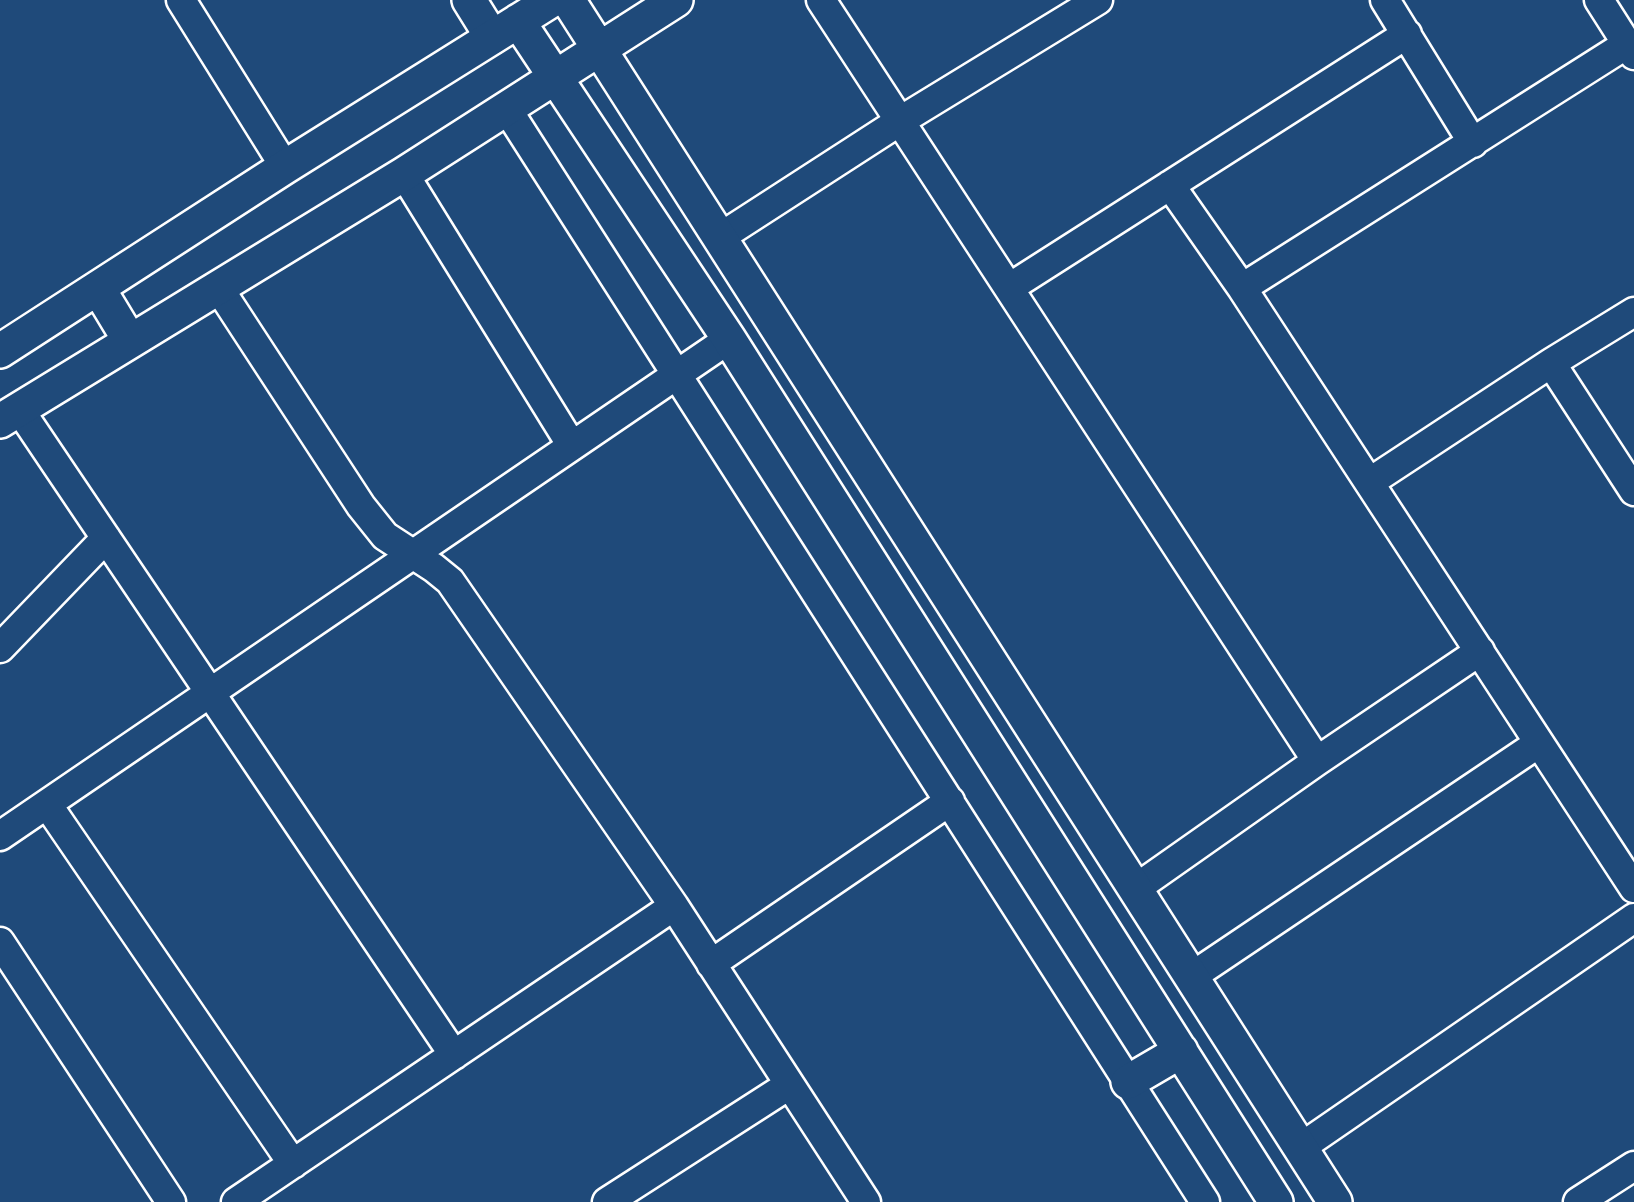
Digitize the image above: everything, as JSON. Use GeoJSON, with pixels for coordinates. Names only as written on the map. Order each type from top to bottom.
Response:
{"type":"FeatureCollection","features":[{"type":"Feature","properties":{"kind":"main road"},"geometry":{"type":"LineString","coordinates":[[469,0],[505,29],[556,77],[729,339],[1276,1202]]}},
{"type":"Feature","properties":{"kind":"main road"},"geometry":{"type":"LineString","coordinates":[[0,351],[285,167],[552,0]]}},
{"type":"Feature","properties":{"kind":"main road"},"geometry":{"type":"LineString","coordinates":[[568,0],[1300,1148],[1327,1199]]}},
{"type":"Feature","properties":{"kind":"main road"},"geometry":{"type":"LineString","coordinates":[[9,415],[404,174],[676,0]]}},
{"type":"Feature","properties":{"kind":"main road"},"geometry":{"type":"LineString","coordinates":[[98,288],[130,341]]}},
{"type":"Feature","properties":{"kind":"main road"},"geometry":{"type":"LineString","coordinates":[[1128,1082],[1181,1051]]}},
{"type":"Feature","properties":{"kind":"street"},"geometry":{"type":"LineString","coordinates":[[181,0],[285,167]]}},
{"type":"Feature","properties":{"kind":"street"},"geometry":{"type":"LineString","coordinates":[[821,0],[1317,761]]}},
{"type":"Feature","properties":{"kind":"street"},"geometry":{"type":"LineString","coordinates":[[720,238],[900,121],[1098,0]]}},
{"type":"Feature","properties":{"kind":"street"},"geometry":{"type":"LineString","coordinates":[[1386,0],[1473,143]]}},
{"type":"Feature","properties":{"kind":"street"},"geometry":{"type":"LineString","coordinates":[[1242,288],[1473,143],[1630,49],[1599,0]]}},
{"type":"Feature","properties":{"kind":"street"},"geometry":{"type":"LineString","coordinates":[[1008,288],[1407,34]]}},
{"type":"Feature","properties":{"kind":"street"},"geometry":{"type":"LineString","coordinates":[[507,109],[1205,1202]]}},
{"type":"Feature","properties":{"kind":"street"},"geometry":{"type":"LineString","coordinates":[[404,174],[572,446]]}},
{"type":"Feature","properties":{"kind":"street"},"geometry":{"type":"LineString","coordinates":[[1170,185],[1242,288],[1634,888]]}},
{"type":"Feature","properties":{"kind":"street"},"geometry":{"type":"LineString","coordinates":[[218,287],[361,506],[385,536],[434,567],[450,581],[674,906],[866,1202]]}},
{"type":"Feature","properties":{"kind":"street"},"geometry":{"type":"LineString","coordinates":[[1370,482],[1551,363],[1634,312]]}},
{"type":"Feature","properties":{"kind":"street"},"geometry":{"type":"LineString","coordinates":[[0,836],[729,339]]}},
{"type":"Feature","properties":{"kind":"street"},"geometry":{"type":"LineString","coordinates":[[1551,363],[1634,491]]}},
{"type":"Feature","properties":{"kind":"street"},"geometry":{"type":"LineString","coordinates":[[9,415],[106,538],[454,1055]]}},
{"type":"Feature","properties":{"kind":"street"},"geometry":{"type":"LineString","coordinates":[[0,648],[106,538]]}},
{"type":"Feature","properties":{"kind":"street"},"geometry":{"type":"LineString","coordinates":[[1135,889],[1317,761],[1480,651]]}},
{"type":"Feature","properties":{"kind":"street"},"geometry":{"type":"LineString","coordinates":[[1191,977],[1539,743]]}},
{"type":"Feature","properties":{"kind":"street"},"geometry":{"type":"LineString","coordinates":[[711,963],[950,801]]}},
{"type":"Feature","properties":{"kind":"street"},"geometry":{"type":"LineString","coordinates":[[47,804],[292,1164]]}},
{"type":"Feature","properties":{"kind":"street"},"geometry":{"type":"LineString","coordinates":[[236,1202],[674,906]]}},
{"type":"Feature","properties":{"kind":"street"},"geometry":{"type":"LineString","coordinates":[[1300,1148],[1634,918]]}},
{"type":"Feature","properties":{"kind":"street"},"geometry":{"type":"LineString","coordinates":[[0,942],[171,1202]]}},
{"type":"Feature","properties":{"kind":"street"},"geometry":{"type":"LineString","coordinates":[[607,1202],[789,1085]]}},
{"type":"Feature","properties":{"kind":"street"},"geometry":{"type":"LineString","coordinates":[[1586,1200],[1634,1166]]}}]}
